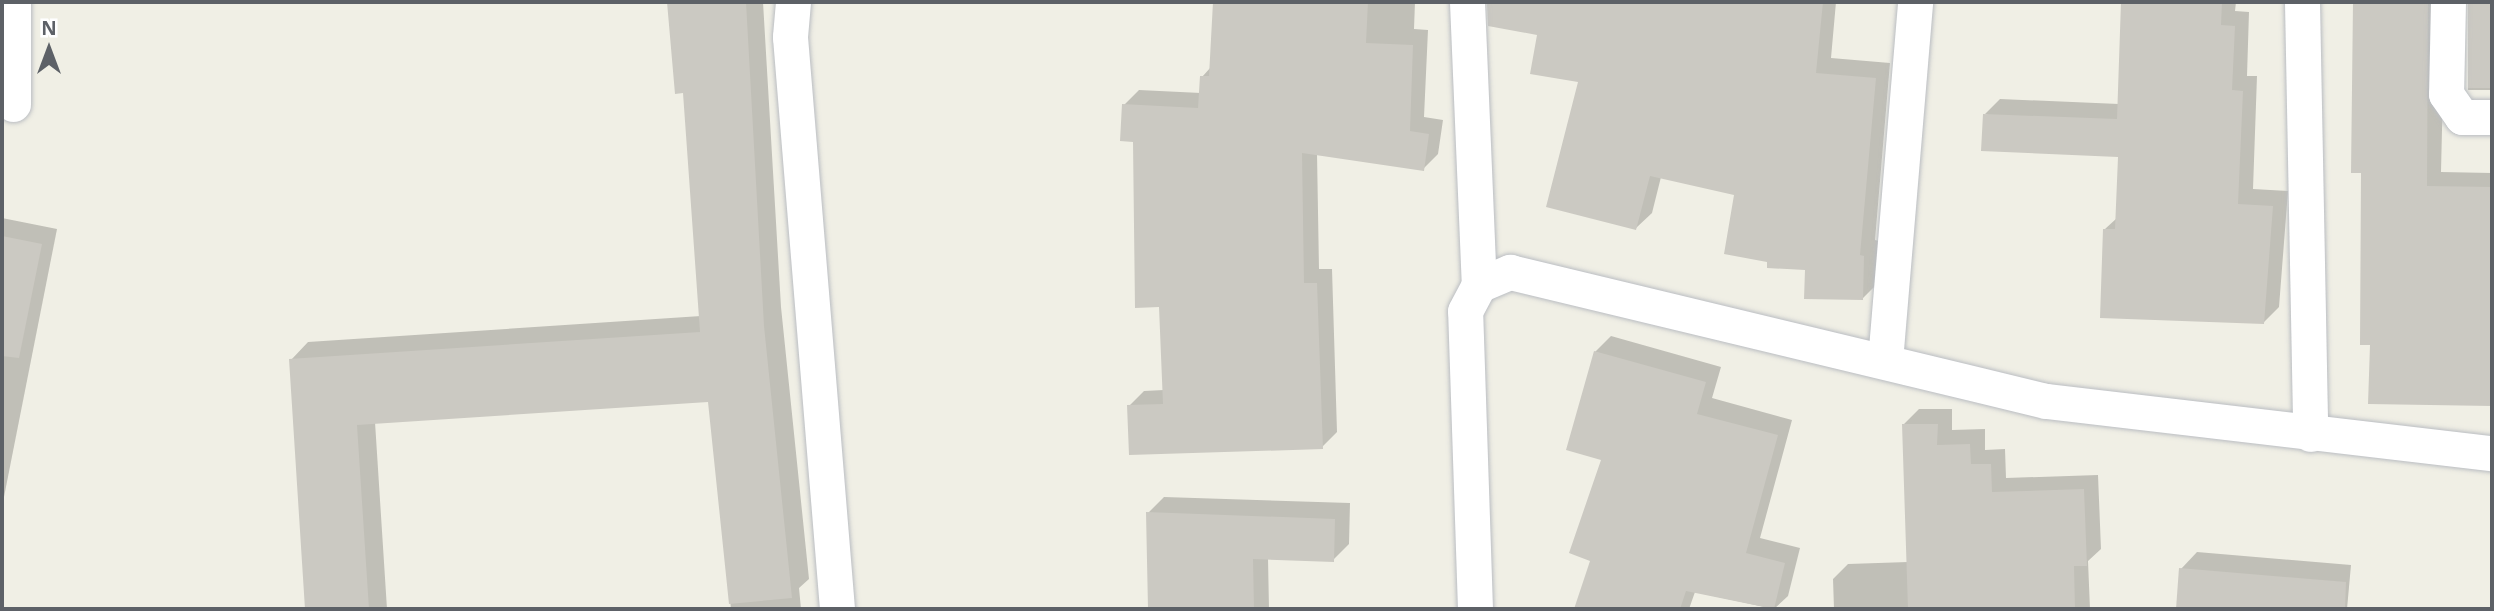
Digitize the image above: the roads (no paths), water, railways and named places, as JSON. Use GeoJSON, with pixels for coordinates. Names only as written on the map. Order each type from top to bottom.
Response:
{"type":"FeatureCollection","features":[{"type":"Feature","properties":{"kind":"street"},"geometry":{"type":"LineString","coordinates":[[13,2],[13,104]]}},
{"type":"Feature","properties":{"kind":"street"},"geometry":{"type":"LineString","coordinates":[[793,2],[790,37],[837,609]]}},
{"type":"Feature","properties":{"kind":"street"},"geometry":{"type":"LineString","coordinates":[[1467,2],[1479,285],[1465,311],[1475,609]]}},
{"type":"Feature","properties":{"kind":"street"},"geometry":{"type":"LineString","coordinates":[[1885,361],[1915,2]]}},
{"type":"Feature","properties":{"kind":"street"},"geometry":{"type":"LineString","coordinates":[[2302,2],[2310,434]]}},
{"type":"Feature","properties":{"kind":"street"},"geometry":{"type":"LineString","coordinates":[[2448,2],[2446,94],[2462,117],[2492,117]]}},
{"type":"Feature","properties":{"kind":"street"},"geometry":{"type":"LineString","coordinates":[[1479,285],[1510,272],[2046,401],[2310,434],[2492,453]]}}]}
